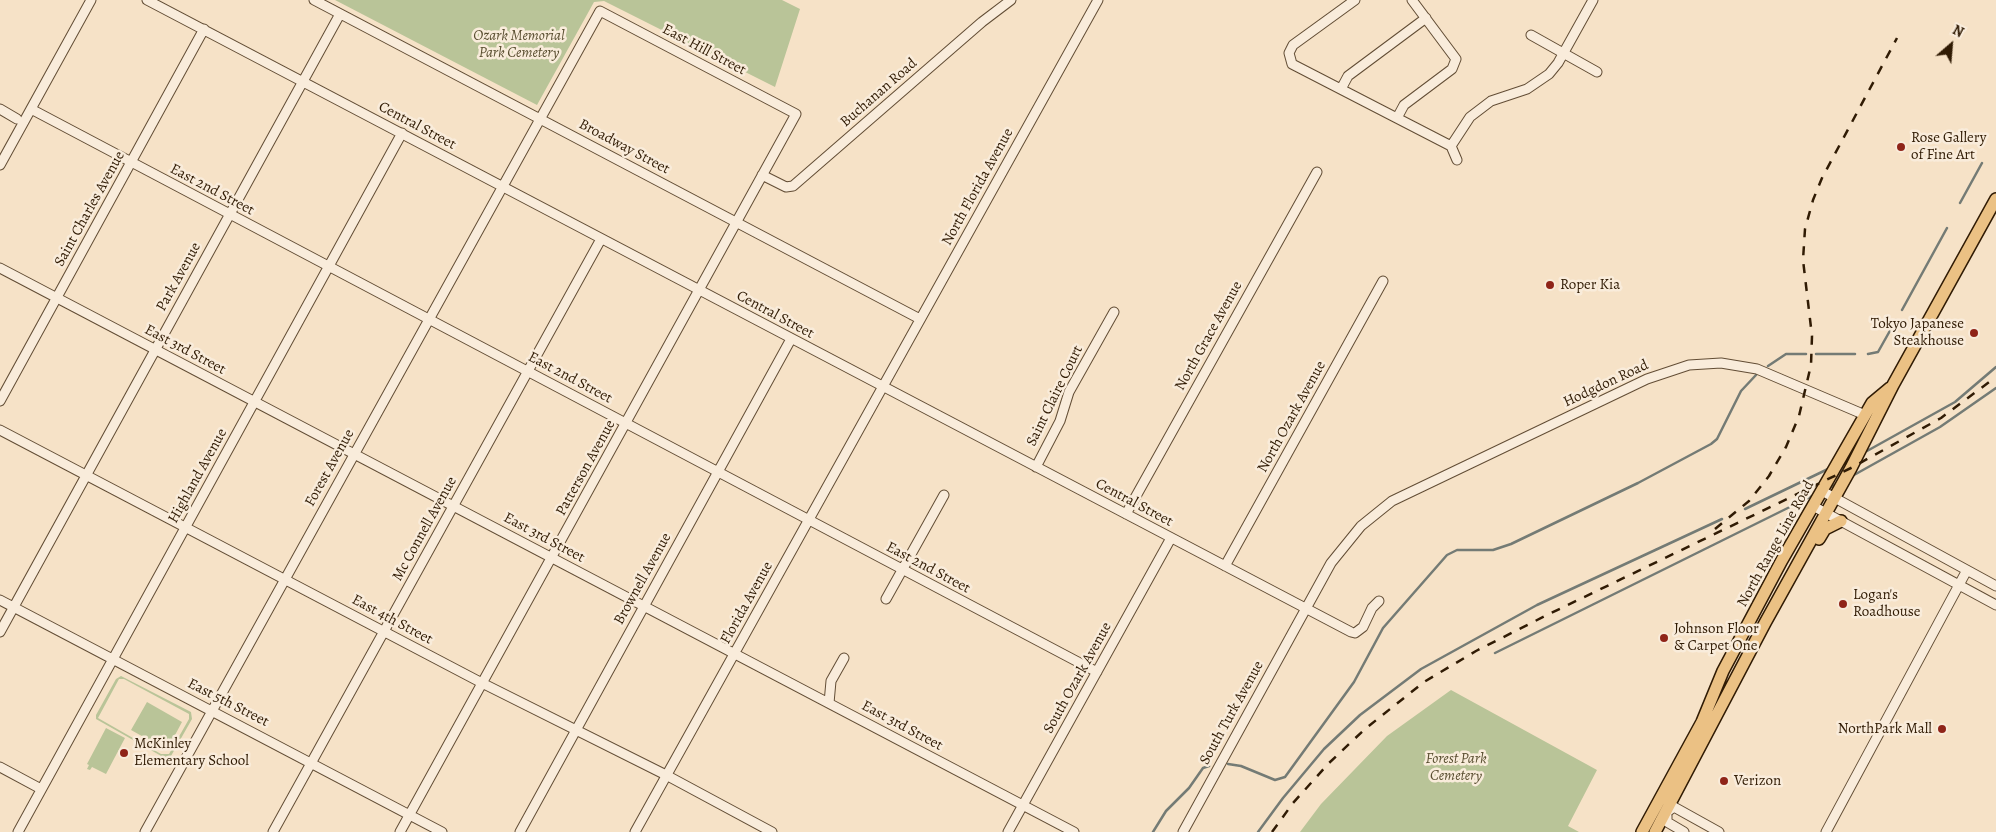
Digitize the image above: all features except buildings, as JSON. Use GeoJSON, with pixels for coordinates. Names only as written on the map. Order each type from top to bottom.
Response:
{"type":"FeatureCollection","features":[{"type":"Feature","properties":{"kind":"main road","name":"North Range Line Road"},"geometry":{"type":"LineString","coordinates":[[1662,809],[1827,513],[1882,411],[1893,385],[1996,199]]}},
{"type":"Feature","properties":{"kind":"main road","name":"North Range Line Road"},"geometry":{"type":"LineString","coordinates":[[1662,809],[1723,671],[1865,415],[1872,404],[1893,385]]}},
{"type":"Feature","properties":{"kind":"main road"},"geometry":{"type":"LineString","coordinates":[[1765,624],[1777,614],[1825,529],[1842,521]]}},
{"type":"Feature","properties":{"kind":"main road"},"geometry":{"type":"LineString","coordinates":[[1642,832],[1662,809]]}},
{"type":"Feature","properties":{"kind":"main road"},"geometry":{"type":"LineString","coordinates":[[1655,832],[1662,809]]}},
{"type":"Feature","properties":{"kind":"street"},"geometry":{"type":"LineString","coordinates":[[0,165],[91,0]]}},
{"type":"Feature","properties":{"kind":"street","name":"Central Street"},"geometry":{"type":"LineString","coordinates":[[147,0],[1355,633],[1363,628],[1372,608],[1378,600]]}},
{"type":"Feature","properties":{"kind":"street","name":"Broadway Street"},"geometry":{"type":"LineString","coordinates":[[314,0],[920,319]]}},
{"type":"Feature","properties":{"kind":"street","name":"Buchanan Road"},"geometry":{"type":"LineString","coordinates":[[762,175],[786,187],[793,186],[982,22],[1011,0]]}},
{"type":"Feature","properties":{"kind":"street","name":"North Florida Avenue"},"geometry":{"type":"LineString","coordinates":[[882,386],[1098,0]]}},
{"type":"Feature","properties":{"kind":"street"},"geometry":{"type":"LineString","coordinates":[[1355,0],[1293,45],[1289,53],[1292,64],[1451,146],[1457,160]]}},
{"type":"Feature","properties":{"kind":"street"},"geometry":{"type":"LineString","coordinates":[[1397,118],[1404,105],[1452,68],[1455,63],[1455,55],[1412,0]]}},
{"type":"Feature","properties":{"kind":"street"},"geometry":{"type":"LineString","coordinates":[[1451,146],[1470,117],[1479,108],[1496,98],[1539,82],[1549,74],[1564,54],[1593,0]]}},
{"type":"Feature","properties":{"kind":"street","name":"East Hill Street"},"geometry":{"type":"LineString","coordinates":[[600,11],[796,114]]}},
{"type":"Feature","properties":{"kind":"street","name":"Forest Avenue"},"geometry":{"type":"LineString","coordinates":[[146,832],[211,710],[600,11]]}},
{"type":"Feature","properties":{"kind":"street","name":"Park Avenue"},"geometry":{"type":"LineString","coordinates":[[0,632],[340,14]]}},
{"type":"Feature","properties":{"kind":"street"},"geometry":{"type":"LineString","coordinates":[[1341,89],[1348,76],[1426,18]]}},
{"type":"Feature","properties":{"kind":"street","name":"Saint Charles Avenue"},"geometry":{"type":"LineString","coordinates":[[0,401],[204,29]]}},
{"type":"Feature","properties":{"kind":"street"},"geometry":{"type":"LineString","coordinates":[[1531,35],[1597,72]]}},
{"type":"Feature","properties":{"kind":"street"},"geometry":{"type":"LineString","coordinates":[[0,109],[17,119]]}},
{"type":"Feature","properties":{"kind":"street","name":"East 2nd Street"},"geometry":{"type":"LineString","coordinates":[[31,109],[130,163],[429,318],[1097,672]]}},
{"type":"Feature","properties":{"kind":"street","name":"Patterson Avenue"},"geometry":{"type":"LineString","coordinates":[[400,832],[796,114]]}},
{"type":"Feature","properties":{"kind":"street","name":"Highland Avenue"},"geometry":{"type":"LineString","coordinates":[[18,832],[402,134]]}},
{"type":"Feature","properties":{"kind":"street","name":"North Grace Avenue"},"geometry":{"type":"LineString","coordinates":[[1126,514],[1316,172]]}},
{"type":"Feature","properties":{"kind":"street","name":"Mc Connell Avenue"},"geometry":{"type":"LineString","coordinates":[[273,832],[601,239]]}},
{"type":"Feature","properties":{"kind":"street","name":"East 3rd Street"},"geometry":{"type":"LineString","coordinates":[[0,268],[1074,832]]}},
{"type":"Feature","properties":{"kind":"street","name":"North Ozark Avenue"},"geometry":{"type":"LineString","coordinates":[[1225,566],[1383,281]]}},
{"type":"Feature","properties":{"kind":"street","name":"Saint Claire Court"},"geometry":{"type":"LineString","coordinates":[[1036,467],[1060,421],[1070,392],[1114,312]]}},
{"type":"Feature","properties":{"kind":"street","name":"Brownell Avenue"},"geometry":{"type":"LineString","coordinates":[[520,832],[791,339]]}},
{"type":"Feature","properties":{"kind":"street","name":"Hodgdon Road"},"geometry":{"type":"LineString","coordinates":[[1306,608],[1336,555],[1370,517],[1392,501],[1638,383],[1689,365],[1721,363],[1758,369],[1865,415]]}},
{"type":"Feature","properties":{"kind":"street","name":"Florida Avenue"},"geometry":{"type":"LineString","coordinates":[[635,832],[882,386]]}},
{"type":"Feature","properties":{"kind":"street","name":"East 4th Street"},"geometry":{"type":"LineString","coordinates":[[0,430],[482,683],[666,774],[772,832]]}},
{"type":"Feature","properties":{"kind":"street"},"geometry":{"type":"LineString","coordinates":[[1822,491],[1996,586]]}},
{"type":"Feature","properties":{"kind":"street"},"geometry":{"type":"LineString","coordinates":[[886,599],[944,495]]}},
{"type":"Feature","properties":{"kind":"street"},"geometry":{"type":"LineString","coordinates":[[1814,506],[1996,605]]}},
{"type":"Feature","properties":{"kind":"street","name":"South Ozark Avenue"},"geometry":{"type":"LineString","coordinates":[[1008,832],[1172,538]]}},
{"type":"Feature","properties":{"kind":"street"},"geometry":{"type":"LineString","coordinates":[[1826,832],[1967,570]]}},
{"type":"Feature","properties":{"kind":"street","name":"East 5th Street"},"geometry":{"type":"LineString","coordinates":[[0,600],[442,832]]}},
{"type":"Feature","properties":{"kind":"street","name":"South Turk Avenue"},"geometry":{"type":"LineString","coordinates":[[1183,832],[1306,608]]}},
{"type":"Feature","properties":{"kind":"street"},"geometry":{"type":"LineString","coordinates":[[829,703],[831,681],[844,658]]}},
{"type":"Feature","properties":{"kind":"street"},"geometry":{"type":"LineString","coordinates":[[0,767],[41,789]]}},
{"type":"Feature","properties":{"kind":"street"},"geometry":{"type":"LineString","coordinates":[[1684,832],[1667,822],[1662,809],[1674,807],[1719,832]]}},
{"type":"Feature","properties":{"kind":"green space","name":"Ozark Memorial Park Cemetery"},"geometry":{"type":"Polygon","coordinates":[[[335,0],[782,0],[800,9],[775,87],[604,1],[594,2],[537,105],[335,0]]]}},
{"type":"Feature","properties":{"kind":"green space"},"geometry":{"type":"Polygon","coordinates":[[[121,676],[191,712],[192,719],[171,756],[163,757],[96,719],[96,715],[116,679],[121,676]],[[119,679],[98,718],[161,754],[169,754],[189,719],[189,714],[124,679],[119,679]]]}},
{"type":"Feature","properties":{"kind":"green space","name":"Forest Park Cemetery"},"geometry":{"type":"Polygon","coordinates":[[[1451,690],[1597,770],[1568,826],[1579,832],[1300,832],[1321,804],[1387,736],[1451,690]]]}},
{"type":"Feature","properties":{"kind":"green space"},"geometry":{"type":"Polygon","coordinates":[[[147,702],[182,722],[167,750],[131,730],[147,702]]]}},
{"type":"Feature","properties":{"kind":"green space"},"geometry":{"type":"Polygon","coordinates":[[[106,728],[125,738],[106,774],[92,767],[90,770],[87,769],[89,765],[87,764],[106,728]]]}},
{"type":"Feature","properties":{"kind":"waterway"},"geometry":{"type":"LineString","coordinates":[[1960,203],[1982,163]]}},
{"type":"Feature","properties":{"kind":"waterway"},"geometry":{"type":"LineString","coordinates":[[1902,310],[1947,228]]}},
{"type":"Feature","properties":{"kind":"waterway"},"geometry":{"type":"LineString","coordinates":[[1868,354],[1878,352],[1896,320]]}},
{"type":"Feature","properties":{"kind":"waterway"},"geometry":{"type":"LineString","coordinates":[[1768,366],[1786,354],[1806,354]]}},
{"type":"Feature","properties":{"kind":"waterway"},"geometry":{"type":"LineString","coordinates":[[1816,354],[1855,354]]}},
{"type":"Feature","properties":{"kind":"waterway"},"geometry":{"type":"LineString","coordinates":[[1867,451],[1955,402],[1996,367]]}},
{"type":"Feature","properties":{"kind":"waterway"},"geometry":{"type":"LineString","coordinates":[[1228,764],[1241,766],[1275,780],[1285,777],[1354,682],[1383,628],[1447,555],[1457,550],[1493,550],[1511,544],[1638,483],[1711,444],[1717,439],[1741,391],[1756,375]]}},
{"type":"Feature","properties":{"kind":"waterway"},"geometry":{"type":"LineString","coordinates":[[1854,475],[1940,427],[1996,388]]}},
{"type":"Feature","properties":{"kind":"waterway"},"geometry":{"type":"LineString","coordinates":[[1745,509],[1828,469]]}},
{"type":"Feature","properties":{"kind":"waterway"},"geometry":{"type":"LineString","coordinates":[[1831,487],[1836,484]]}},
{"type":"Feature","properties":{"kind":"waterway"},"geometry":{"type":"LineString","coordinates":[[1495,653],[1812,496]]}},
{"type":"Feature","properties":{"kind":"waterway"},"geometry":{"type":"LineString","coordinates":[[1258,832],[1283,798],[1324,749],[1360,715],[1421,669],[1537,605],[1722,519]]}},
{"type":"Feature","properties":{"kind":"waterway"},"geometry":{"type":"LineString","coordinates":[[1153,832],[1166,811],[1189,788],[1203,768],[1209,766]]}},
{"type":"Feature","properties":{"kind":"railway"},"geometry":{"type":"LineString","coordinates":[[1715,529],[1749,501],[1769,476],[1786,447],[1799,416],[1811,365],[1812,336],[1803,260],[1805,229],[1813,200],[1822,178],[1897,38]]}},
{"type":"Feature","properties":{"kind":"railway"},"geometry":{"type":"LineString","coordinates":[[1272,832],[1293,803],[1329,763],[1365,729],[1424,682],[1476,651],[1545,616],[1851,468],[1941,418],[1996,377]]}},
{"type":"Feature","properties":{"kind":"place","name":"Rose Gallery of Fine Art"},"geometry":{"type":"Point","coordinates":[1901,147]}},
{"type":"Feature","properties":{"kind":"place","name":"Roper Kia"},"geometry":{"type":"Point","coordinates":[1550,285]}},
{"type":"Feature","properties":{"kind":"place","name":"Tokyo Japanese Steakhouse"},"geometry":{"type":"Point","coordinates":[1974,333]}},
{"type":"Feature","properties":{"kind":"place","name":"Logan's Roadhouse"},"geometry":{"type":"Point","coordinates":[1843,604]}},
{"type":"Feature","properties":{"kind":"place","name":"Johnson Floor & Carpet One"},"geometry":{"type":"Point","coordinates":[1664,638]}},
{"type":"Feature","properties":{"kind":"place","name":"NorthPark Mall"},"geometry":{"type":"Point","coordinates":[1942,729]}},
{"type":"Feature","properties":{"kind":"place","name":"McKinley Elementary School"},"geometry":{"type":"Point","coordinates":[124,753]}},
{"type":"Feature","properties":{"kind":"place","name":"Verizon"},"geometry":{"type":"Point","coordinates":[1724,781]}}]}
